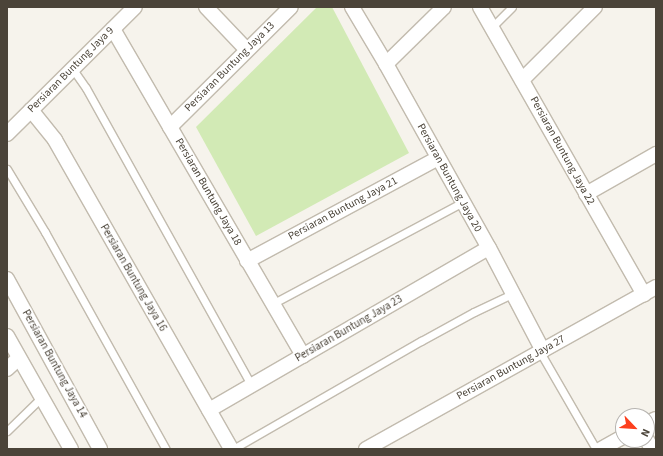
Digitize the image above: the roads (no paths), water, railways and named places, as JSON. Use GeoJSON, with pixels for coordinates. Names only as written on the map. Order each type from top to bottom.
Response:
{"type":"FeatureCollection","features":[{"type":"Feature","properties":{"kind":"street","name":"Persiaran Buntung Jaya 9"},"geometry":{"type":"LineString","coordinates":[[7,134],[135,7]]}},
{"type":"Feature","properties":{"kind":"street"},"geometry":{"type":"LineString","coordinates":[[206,7],[247,50]]}},
{"type":"Feature","properties":{"kind":"street","name":"Persiaran Buntung Jaya 13"},"geometry":{"type":"LineString","coordinates":[[170,127],[291,7]]}},
{"type":"Feature","properties":{"kind":"street","name":"Persiaran Buntung Jaya 20"},"geometry":{"type":"LineString","coordinates":[[352,7],[386,64],[489,248],[514,294],[542,352]]}},
{"type":"Feature","properties":{"kind":"street"},"geometry":{"type":"LineString","coordinates":[[386,64],[444,7]]}},
{"type":"Feature","properties":{"kind":"street","name":"Persiaran Buntung Jaya 22"},"geometry":{"type":"LineString","coordinates":[[480,7],[586,194],[650,291]]}},
{"type":"Feature","properties":{"kind":"street"},"geometry":{"type":"LineString","coordinates":[[522,80],[595,7]]}},
{"type":"Feature","properties":{"kind":"street","name":"Persiaran Buntung Jaya 18"},"geometry":{"type":"LineString","coordinates":[[113,29],[303,356]]}},
{"type":"Feature","properties":{"kind":"street","name":"Persiaran Buntung Jaya 16"},"geometry":{"type":"LineString","coordinates":[[31,110],[54,140],[232,449]]}},
{"type":"Feature","properties":{"kind":"street"},"geometry":{"type":"LineString","coordinates":[[586,194],[656,154]]}},
{"type":"Feature","properties":{"kind":"street","name":"Persiaran Buntung Jaya 21"},"geometry":{"type":"LineString","coordinates":[[247,261],[438,158]]}},
{"type":"Feature","properties":{"kind":"street","name":"Persiaran Buntung Jaya 23"},"geometry":{"type":"LineString","coordinates":[[209,410],[489,248]]}},
{"type":"Feature","properties":{"kind":"street","name":"Persiaran Buntung Jaya 14"},"geometry":{"type":"LineString","coordinates":[[7,279],[100,449]]}},
{"type":"Feature","properties":{"kind":"street","name":"Persiaran Buntung Jaya 27"},"geometry":{"type":"LineString","coordinates":[[366,449],[650,291]]}},
{"type":"Feature","properties":{"kind":"street"},"geometry":{"type":"LineString","coordinates":[[7,336],[71,449]]}},
{"type":"Feature","properties":{"kind":"street"},"geometry":{"type":"LineString","coordinates":[[7,369],[19,358]]}},
{"type":"Feature","properties":{"kind":"street"},"geometry":{"type":"LineString","coordinates":[[601,449],[615,441]]}},
{"type":"Feature","properties":{"kind":"lane"},"geometry":{"type":"LineString","coordinates":[[492,27],[512,7]]}},
{"type":"Feature","properties":{"kind":"lane"},"geometry":{"type":"LineString","coordinates":[[72,68],[94,102],[252,386]]}},
{"type":"Feature","properties":{"kind":"lane"},"geometry":{"type":"LineString","coordinates":[[7,169],[45,232],[166,449]]}},
{"type":"Feature","properties":{"kind":"lane"},"geometry":{"type":"LineString","coordinates":[[272,304],[463,202]]}},
{"type":"Feature","properties":{"kind":"lane"},"geometry":{"type":"LineString","coordinates":[[232,449],[421,341],[474,312],[514,294]]}},
{"type":"Feature","properties":{"kind":"lane","name":"Persiaran Buntung Jaya 20"},"geometry":{"type":"LineString","coordinates":[[542,352],[596,449]]}},
{"type":"Feature","properties":{"kind":"lane"},"geometry":{"type":"LineString","coordinates":[[7,431],[42,397]]}}]}
